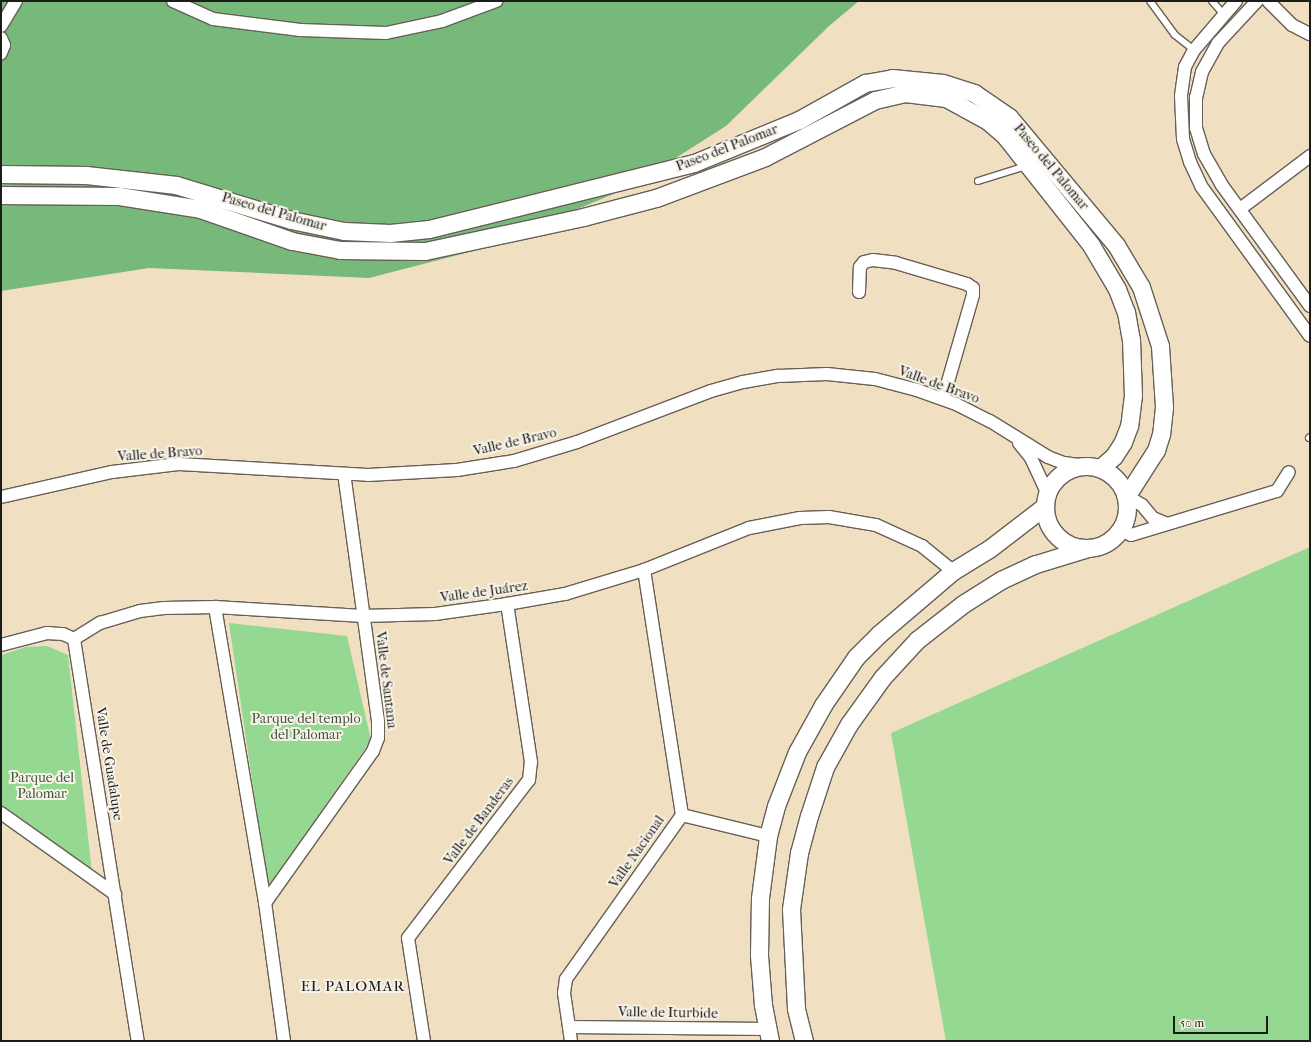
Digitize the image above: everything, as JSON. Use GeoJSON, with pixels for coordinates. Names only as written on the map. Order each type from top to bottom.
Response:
{"type":"FeatureCollection","features":[{"type":"Feature","properties":{"kind":"street"},"geometry":{"type":"LineString","coordinates":[[1,26],[16,1]]}},
{"type":"Feature","properties":{"kind":"street"},"geometry":{"type":"LineString","coordinates":[[173,1],[213,19],[300,30],[386,33],[442,21],[496,1]]}},
{"type":"Feature","properties":{"kind":"street"},"geometry":{"type":"LineString","coordinates":[[1236,1],[1194,50],[1185,67],[1180,96],[1183,139],[1190,162],[1201,186],[1310,336]]}},
{"type":"Feature","properties":{"kind":"street"},"geometry":{"type":"LineString","coordinates":[[1257,1],[1218,43],[1202,72],[1196,97],[1196,128],[1204,154],[1240,209],[1310,306]]}},
{"type":"Feature","properties":{"kind":"street"},"geometry":{"type":"LineString","coordinates":[[1268,1],[1292,25],[1310,34]]}},
{"type":"Feature","properties":{"kind":"street"},"geometry":{"type":"LineString","coordinates":[[1,38],[4,45],[1,53]]}},
{"type":"Feature","properties":{"kind":"street","name":"Paseo del Palomar"},"geometry":{"type":"LineString","coordinates":[[1,174],[101,176],[176,185],[291,220],[344,231],[390,234],[429,229],[575,194],[694,163],[799,120],[865,84],[892,78],[929,81],[974,93],[994,105],[1009,117],[1043,156],[1129,264],[1141,287],[1160,346],[1164,406],[1161,434],[1148,464],[1126,500]]}},
{"type":"Feature","properties":{"kind":"street","name":"Paseo del Palomar"},"geometry":{"type":"LineString","coordinates":[[1,195],[119,196],[175,204],[255,226],[292,241],[340,250],[425,251],[583,218],[656,198],[727,173],[875,100],[905,93],[924,94],[946,98],[988,121],[1005,136],[1091,245],[1117,289],[1126,312],[1132,365],[1133,395],[1129,426],[1114,456],[1093,467]]}},
{"type":"Feature","properties":{"kind":"street"},"geometry":{"type":"LineString","coordinates":[[799,120],[808,134]]}},
{"type":"Feature","properties":{"kind":"street"},"geometry":{"type":"LineString","coordinates":[[1240,209],[1310,156]]}},
{"type":"Feature","properties":{"kind":"street"},"geometry":{"type":"LineString","coordinates":[[58,174],[58,196]]}},
{"type":"Feature","properties":{"kind":"street"},"geometry":{"type":"LineString","coordinates":[[575,194],[583,218]]}},
{"type":"Feature","properties":{"kind":"street"},"geometry":{"type":"LineString","coordinates":[[255,226],[261,210]]}},
{"type":"Feature","properties":{"kind":"street"},"geometry":{"type":"LineString","coordinates":[[859,292],[860,267],[864,262],[873,260],[896,263],[967,284],[973,288],[973,295],[943,399]]}},
{"type":"Feature","properties":{"kind":"street"},"geometry":{"type":"LineString","coordinates":[[1283,298],[1297,288]]}},
{"type":"Feature","properties":{"kind":"street","name":"Valle de Bravo"},"geometry":{"type":"LineString","coordinates":[[1,497],[112,472],[179,464],[344,474],[420,474],[514,460],[612,430],[710,391],[743,382],[778,376],[827,374],[852,376],[898,384],[943,399],[990,422],[1048,457],[1064,463],[1093,467]]}},
{"type":"Feature","properties":{"kind":"street","name":"Valle de Bravo"},"geometry":{"type":"LineString","coordinates":[[1015,437],[1031,458],[1046,499]]}},
{"type":"Feature","properties":{"kind":"street"},"geometry":{"type":"LineString","coordinates":[[769,1035],[759,955],[760,898],[768,836],[776,806],[797,752],[823,705],[856,657],[879,634],[952,571],[989,549],[1046,499],[1056,479],[1070,469],[1093,467],[1112,475],[1120,485],[1126,500],[1125,520],[1120,530],[1102,545],[1036,564],[1001,580],[963,604],[917,640],[882,678],[849,724],[825,767],[799,853],[791,909],[796,1008],[804,1041]]}},
{"type":"Feature","properties":{"kind":"street"},"geometry":{"type":"LineString","coordinates":[[1120,530],[1131,535],[1165,523],[1277,491],[1289,472]]}},
{"type":"Feature","properties":{"kind":"street","name":"Valle de Santana"},"geometry":{"type":"LineString","coordinates":[[264,904],[373,751],[378,738],[378,721],[344,474]]}},
{"type":"Feature","properties":{"kind":"street"},"geometry":{"type":"LineString","coordinates":[[1046,499],[1047,520],[1053,532],[1063,541],[1075,547],[1088,548]]}},
{"type":"Feature","properties":{"kind":"street"},"geometry":{"type":"LineString","coordinates":[[1126,500],[1135,501],[1142,505],[1153,518],[1165,523]]}},
{"type":"Feature","properties":{"kind":"street","name":"Valle de Juárez"},"geometry":{"type":"LineString","coordinates":[[74,639],[100,623],[140,611],[215,607],[363,616],[435,614],[507,604],[565,594],[644,570],[761,525],[800,518],[829,517],[876,525],[896,532],[922,546],[952,571]]}},
{"type":"Feature","properties":{"kind":"street","name":"Valle Nacional"},"geometry":{"type":"LineString","coordinates":[[571,1041],[564,993],[566,979],[682,815],[644,570]]}},
{"type":"Feature","properties":{"kind":"street","name":"Valle de Banderas"},"geometry":{"type":"LineString","coordinates":[[424,1041],[408,938],[529,780],[531,762],[507,604]]}},
{"type":"Feature","properties":{"kind":"street"},"geometry":{"type":"LineString","coordinates":[[215,607],[264,904],[284,1041]]}},
{"type":"Feature","properties":{"kind":"street"},"geometry":{"type":"LineString","coordinates":[[1,645],[46,633],[63,634],[74,639]]}},
{"type":"Feature","properties":{"kind":"street","name":"Valle de Guadalupe"},"geometry":{"type":"LineString","coordinates":[[74,639],[138,1041]]}},
{"type":"Feature","properties":{"kind":"street"},"geometry":{"type":"LineString","coordinates":[[1,813],[115,894]]}},
{"type":"Feature","properties":{"kind":"street"},"geometry":{"type":"LineString","coordinates":[[682,815],[768,836]]}},
{"type":"Feature","properties":{"kind":"street","name":"Valle de Iturbide"},"geometry":{"type":"LineString","coordinates":[[569,1027],[769,1035]]}},
{"type":"Feature","properties":{"kind":"lane"},"geometry":{"type":"LineString","coordinates":[[1150,1],[1175,35],[1194,50]]}},
{"type":"Feature","properties":{"kind":"lane"},"geometry":{"type":"LineString","coordinates":[[1212,1],[1224,15]]}},
{"type":"Feature","properties":{"kind":"lane"},"geometry":{"type":"LineString","coordinates":[[978,181],[1028,165],[1043,156]]}},
{"type":"Feature","properties":{"kind":"green space"},"geometry":{"type":"Polygon","coordinates":[[[1,1],[859,1],[829,26],[726,126],[630,187],[485,248],[369,278],[149,268],[1,291],[1,1]]]}},
{"type":"Feature","properties":{"kind":"green space"},"geometry":{"type":"Polygon","coordinates":[[[1310,547],[1310,1041],[946,1041],[891,733],[1310,547]]]}},
{"type":"Feature","properties":{"kind":"green space","name":"Parque del templo del Palomar"},"geometry":{"type":"Polygon","coordinates":[[[229,623],[347,636],[371,740],[268,888],[229,623]]]}},
{"type":"Feature","properties":{"kind":"green space","name":"Parque del Palomar"},"geometry":{"type":"Polygon","coordinates":[[[47,646],[68,655],[92,873],[1,807],[1,655],[26,647],[47,646]]]}},
{"type":"Feature","properties":{"kind":"district","name":"EL PALOMAR"},"geometry":{"type":"Point","coordinates":[353,987]}}]}
